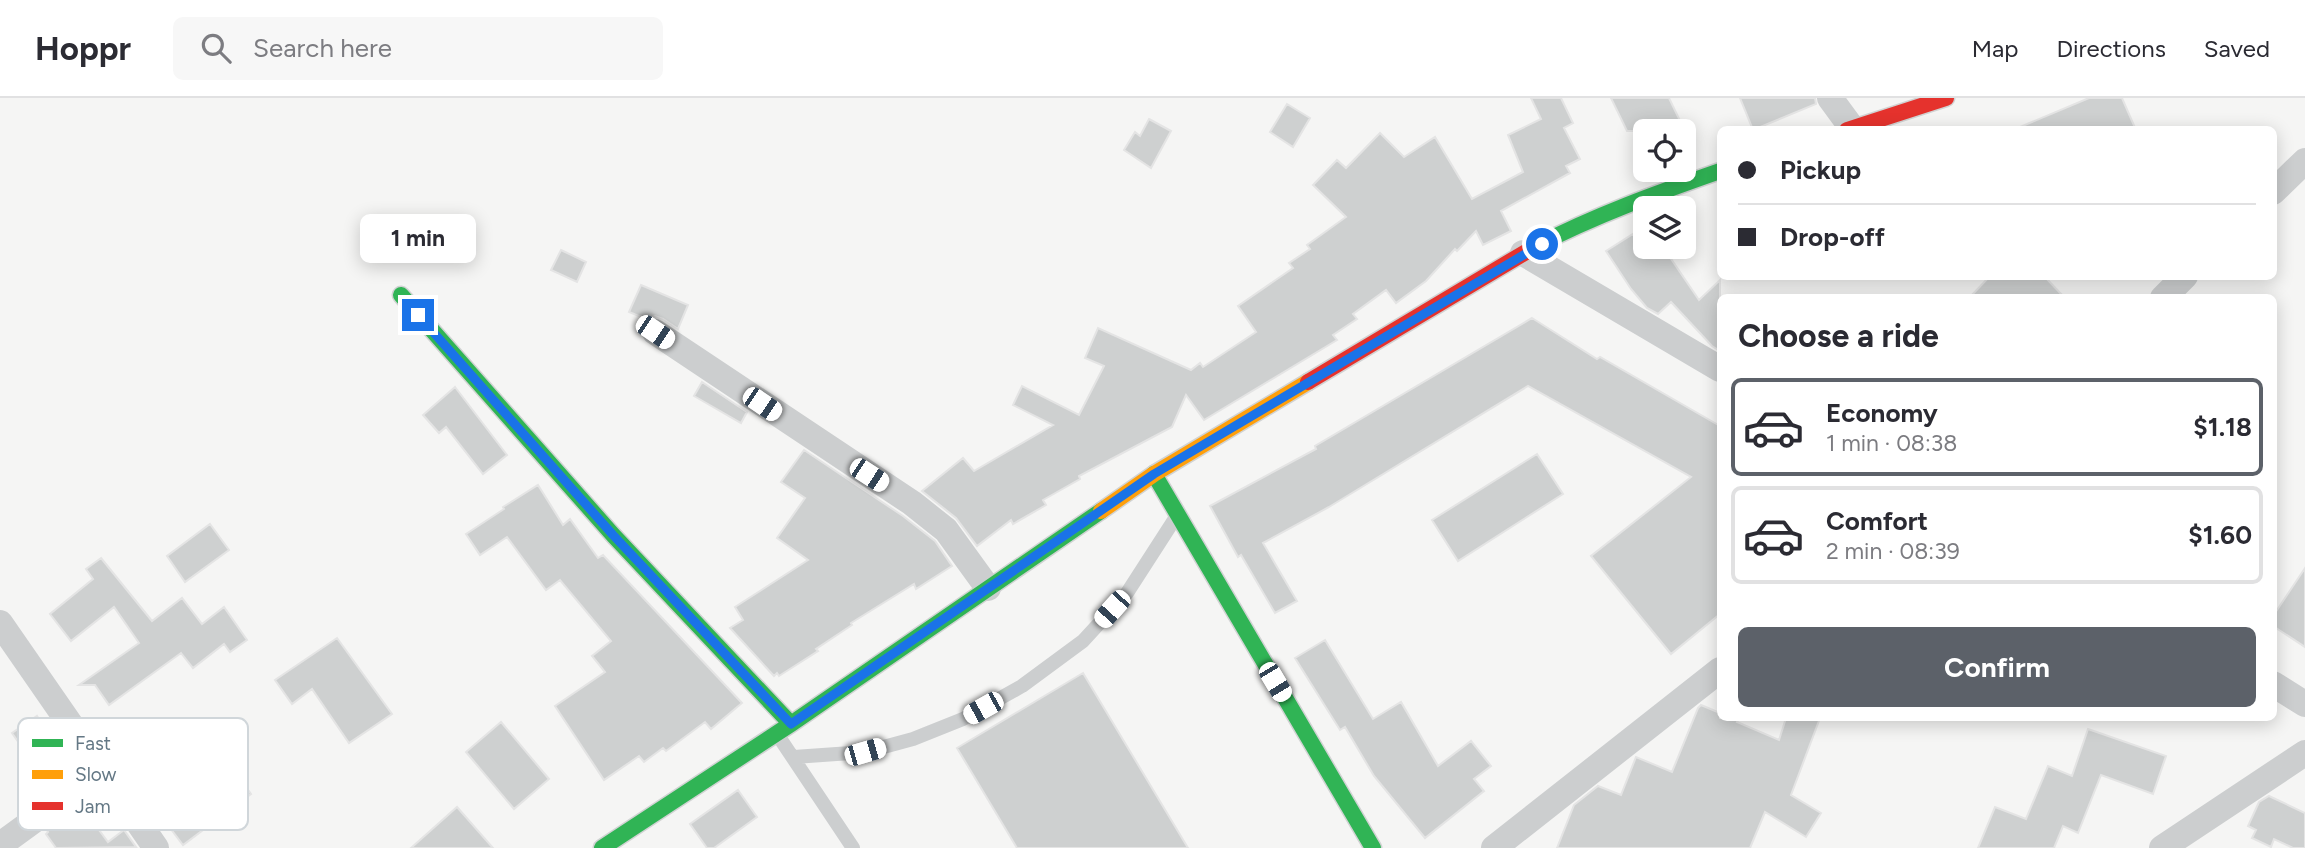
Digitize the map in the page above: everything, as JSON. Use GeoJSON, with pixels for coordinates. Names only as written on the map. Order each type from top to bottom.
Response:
{"type":"FeatureCollection","features":[{"type":"Feature","properties":{"kind":"main road"},"geometry":{"type":"LineString","coordinates":[[1858,126],[1946,98]]}},
{"type":"Feature","properties":{"kind":"main road"},"geometry":{"type":"LineString","coordinates":[[602,848],[777,734],[1154,474],[1523,253],[1579,224],[1641,198],[1717,172]]}},
{"type":"Feature","properties":{"kind":"main road"},"geometry":{"type":"LineString","coordinates":[[401,295],[613,535],[791,724]]}},
{"type":"Feature","properties":{"kind":"main road"},"geometry":{"type":"LineString","coordinates":[[1154,474],[1373,848]]}},
{"type":"Feature","properties":{"kind":"street"},"geometry":{"type":"LineString","coordinates":[[1830,98],[1847,126]]}},
{"type":"Feature","properties":{"kind":"street"},"geometry":{"type":"LineString","coordinates":[[2277,188],[2305,162]]}},
{"type":"Feature","properties":{"kind":"street"},"geometry":{"type":"LineString","coordinates":[[1523,253],[1717,367]]}},
{"type":"Feature","properties":{"kind":"street"},"geometry":{"type":"LineString","coordinates":[[2167,294],[2181,280]]}},
{"type":"Feature","properties":{"kind":"street"},"geometry":{"type":"LineString","coordinates":[[655,332],[912,503],[946,530],[988,588]]}},
{"type":"Feature","properties":{"kind":"street"},"geometry":{"type":"LineString","coordinates":[[0,623],[67,718]]}},
{"type":"Feature","properties":{"kind":"street"},"geometry":{"type":"LineString","coordinates":[[1494,848],[1717,672]]}},
{"type":"Feature","properties":{"kind":"street"},"geometry":{"type":"LineString","coordinates":[[2277,686],[2305,704]]}},
{"type":"Feature","properties":{"kind":"street"},"geometry":{"type":"LineString","coordinates":[[2162,848],[2305,754]]}},
{"type":"Feature","properties":{"kind":"street"},"geometry":{"type":"LineString","coordinates":[[0,845],[21,830]]}},
{"type":"Feature","properties":{"kind":"street"},"geometry":{"type":"LineString","coordinates":[[144,830],[156,848]]}},
{"type":"Feature","properties":{"kind":"lane"},"geometry":{"type":"LineString","coordinates":[[794,757],[865,752],[913,738],[963,719],[1022,686],[1083,641],[1118,603],[1177,516]]}},
{"type":"Feature","properties":{"kind":"lane"},"geometry":{"type":"LineString","coordinates":[[777,734],[848,846]]}},
{"type":"Feature","properties":{"kind":"building"},"geometry":{"type":"Polygon","coordinates":[[[1531,98],[1561,98],[1573,123],[1564,128],[1580,159],[1566,166],[1570,173],[1501,211],[1511,231],[1483,245],[1476,231],[1457,251],[1455,249],[1426,281],[1396,303],[1386,290],[1353,314],[1357,319],[1333,335],[1337,340],[1204,420],[1186,395],[1172,427],[1079,476],[1080,479],[1043,500],[1046,505],[1013,524],[1011,520],[977,546],[956,518],[922,491],[963,458],[974,471],[1053,425],[1013,405],[1022,386],[1079,415],[1104,366],[1085,358],[1098,328],[1191,370],[1200,363],[1203,367],[1256,332],[1238,306],[1293,268],[1289,263],[1310,249],[1307,245],[1346,217],[1313,185],[1337,160],[1346,168],[1380,133],[1404,157],[1435,137],[1472,199],[1523,172],[1508,135],[1541,119],[1531,98]]]}},
{"type":"Feature","properties":{"kind":"building"},"geometry":{"type":"Polygon","coordinates":[[[1611,98],[1669,98],[1679,119],[1633,119],[1633,131],[1627,131],[1611,98]]]}},
{"type":"Feature","properties":{"kind":"building"},"geometry":{"type":"Polygon","coordinates":[[[1740,98],[1815,98],[1816,104],[1763,126],[1751,126],[1740,98]]]}},
{"type":"Feature","properties":{"kind":"building"},"geometry":{"type":"Polygon","coordinates":[[[2089,98],[2122,98],[2134,126],[2022,126],[2089,98]]]}},
{"type":"Feature","properties":{"kind":"building"},"geometry":{"type":"Polygon","coordinates":[[[1287,104],[1310,118],[1293,147],[1270,132],[1287,104]]]}},
{"type":"Feature","properties":{"kind":"building"},"geometry":{"type":"Polygon","coordinates":[[[1149,119],[1171,131],[1151,168],[1124,150],[1135,132],[1140,136],[1149,119]]]}},
{"type":"Feature","properties":{"kind":"building"},"geometry":{"type":"Polygon","coordinates":[[[1633,234],[1633,259],[1671,259],[1699,300],[1720,280],[1720,294],[1717,294],[1717,349],[1671,302],[1658,314],[1647,308],[1606,251],[1633,234]]]}},
{"type":"Feature","properties":{"kind":"building"},"geometry":{"type":"Polygon","coordinates":[[[561,250],[586,262],[577,282],[551,270],[561,250]]]}},
{"type":"Feature","properties":{"kind":"building"},"geometry":{"type":"Polygon","coordinates":[[[1986,280],[2048,280],[2061,294],[1973,294],[1986,280]]]}},
{"type":"Feature","properties":{"kind":"building"},"geometry":{"type":"Polygon","coordinates":[[[641,285],[688,305],[678,329],[655,316],[646,319],[629,312],[641,285]]]}},
{"type":"Feature","properties":{"kind":"building"},"geometry":{"type":"Polygon","coordinates":[[[1532,318],[1597,359],[1600,357],[1717,424],[1717,616],[1671,654],[1591,556],[1691,477],[1528,386],[1329,507],[1263,543],[1297,601],[1275,613],[1241,555],[1238,557],[1210,506],[1316,449],[1315,446],[1532,318]]]}},
{"type":"Feature","properties":{"kind":"building"},"geometry":{"type":"Polygon","coordinates":[[[702,382],[747,412],[741,423],[694,396],[702,382]]]}},
{"type":"Feature","properties":{"kind":"building"},"geometry":{"type":"Polygon","coordinates":[[[455,387],[507,455],[483,474],[446,427],[439,433],[423,415],[455,387]]]}},
{"type":"Feature","properties":{"kind":"building"},"geometry":{"type":"Polygon","coordinates":[[[804,450],[903,516],[935,541],[952,566],[916,589],[914,584],[851,623],[852,625],[816,649],[818,651],[779,676],[777,673],[774,676],[730,628],[743,620],[735,607],[808,560],[777,538],[805,498],[781,482],[804,450]]]}},
{"type":"Feature","properties":{"kind":"building"},"geometry":{"type":"Polygon","coordinates":[[[1537,454],[1563,494],[1458,561],[1432,520],[1537,454]]]}},
{"type":"Feature","properties":{"kind":"building"},"geometry":{"type":"Polygon","coordinates":[[[538,485],[563,525],[570,519],[598,558],[603,555],[742,703],[711,729],[705,722],[666,751],[663,748],[644,762],[639,756],[604,780],[555,706],[605,672],[592,656],[611,641],[560,580],[546,590],[507,537],[480,555],[466,534],[538,485]]]}},
{"type":"Feature","properties":{"kind":"building"},"geometry":{"type":"Polygon","coordinates":[[[210,524],[229,550],[185,582],[167,556],[210,524]]]}},
{"type":"Feature","properties":{"kind":"building"},"geometry":{"type":"Polygon","coordinates":[[[101,558],[152,621],[182,598],[202,624],[224,607],[247,640],[230,652],[224,644],[193,668],[181,653],[109,705],[95,685],[79,685],[139,643],[114,607],[71,641],[50,614],[93,579],[86,569],[101,558]]]}},
{"type":"Feature","properties":{"kind":"building"},"geometry":{"type":"Polygon","coordinates":[[[2305,568],[2305,647],[2277,629],[2277,610],[2305,568]]]}},
{"type":"Feature","properties":{"kind":"building"},"geometry":{"type":"Polygon","coordinates":[[[337,638],[392,714],[349,743],[312,689],[292,704],[275,680],[337,638]]]}},
{"type":"Feature","properties":{"kind":"building"},"geometry":{"type":"Polygon","coordinates":[[[1325,640],[1373,719],[1401,702],[1438,766],[1471,741],[1491,766],[1474,779],[1484,791],[1425,838],[1374,776],[1345,727],[1340,730],[1295,658],[1325,640]]]}},
{"type":"Feature","properties":{"kind":"building"},"geometry":{"type":"Polygon","coordinates":[[[1083,673],[1188,848],[1017,848],[957,748],[1083,673]]]}},
{"type":"Feature","properties":{"kind":"building"},"geometry":{"type":"Polygon","coordinates":[[[1701,705],[1717,712],[1717,721],[1738,721],[1779,740],[1785,721],[1819,721],[1791,795],[1821,813],[1806,837],[1765,812],[1750,848],[1557,848],[1574,805],[1598,786],[1621,795],[1636,757],[1672,772],[1701,705]]]}},
{"type":"Feature","properties":{"kind":"building"},"geometry":{"type":"Polygon","coordinates":[[[501,722],[549,779],[514,809],[466,752],[501,722]]]}},
{"type":"Feature","properties":{"kind":"building"},"geometry":{"type":"Polygon","coordinates":[[[18,729],[18,742],[12,733],[18,729]]]}},
{"type":"Feature","properties":{"kind":"building"},"geometry":{"type":"Polygon","coordinates":[[[2088,729],[2166,756],[2153,794],[2101,775],[2078,833],[2063,826],[2054,848],[1978,848],[1995,807],[2026,819],[2048,766],[2072,776],[2088,729]]]}},
{"type":"Feature","properties":{"kind":"building"},"geometry":{"type":"Polygon","coordinates":[[[738,790],[757,817],[714,848],[707,848],[690,824],[738,790]]]}},
{"type":"Feature","properties":{"kind":"building"},"geometry":{"type":"Polygon","coordinates":[[[2269,796],[2305,813],[2305,848],[2293,848],[2274,839],[2271,847],[2252,838],[2256,830],[2248,826],[2259,802],[2269,796]]]}},
{"type":"Feature","properties":{"kind":"building"},"geometry":{"type":"Polygon","coordinates":[[[457,807],[493,848],[411,848],[457,807]]]}},
{"type":"Feature","properties":{"kind":"building"},"geometry":{"type":"Polygon","coordinates":[[[47,830],[99,830],[108,842],[124,830],[136,847],[56,848],[46,834],[47,830]]]}},
{"type":"Feature","properties":{"kind":"building"},"geometry":{"type":"Polygon","coordinates":[[[172,830],[203,830],[183,845],[172,830]]]}},
{"type":"Feature","properties":{"kind":"traffic: fast"},"geometry":{"type":"LineString","coordinates":[[1536,246],[1604,214],[1717,172]]}},
{"type":"Feature","properties":{"kind":"traffic: fast"},"geometry":{"type":"LineString","coordinates":[[401,295],[613,535],[791,724]]}},
{"type":"Feature","properties":{"kind":"traffic: fast"},"geometry":{"type":"LineString","coordinates":[[1154,474],[1373,848]]}},
{"type":"Feature","properties":{"kind":"traffic: fast"},"geometry":{"type":"LineString","coordinates":[[602,848],[791,724],[1101,511]]}},
{"type":"Feature","properties":{"kind":"traffic: slow"},"geometry":{"type":"LineString","coordinates":[[1101,511],[1154,474],[1308,382]]}},
{"type":"Feature","properties":{"kind":"traffic: jam"},"geometry":{"type":"LineString","coordinates":[[1859,126],[1946,98]]}},
{"type":"Feature","properties":{"kind":"traffic: jam"},"geometry":{"type":"LineString","coordinates":[[1308,382],[1536,246]]}},
{"type":"Feature","properties":{"kind":"route"},"geometry":{"type":"LineString","coordinates":[[418,315],[613,535],[791,724],[1154,474],[1542,244]]}}]}
